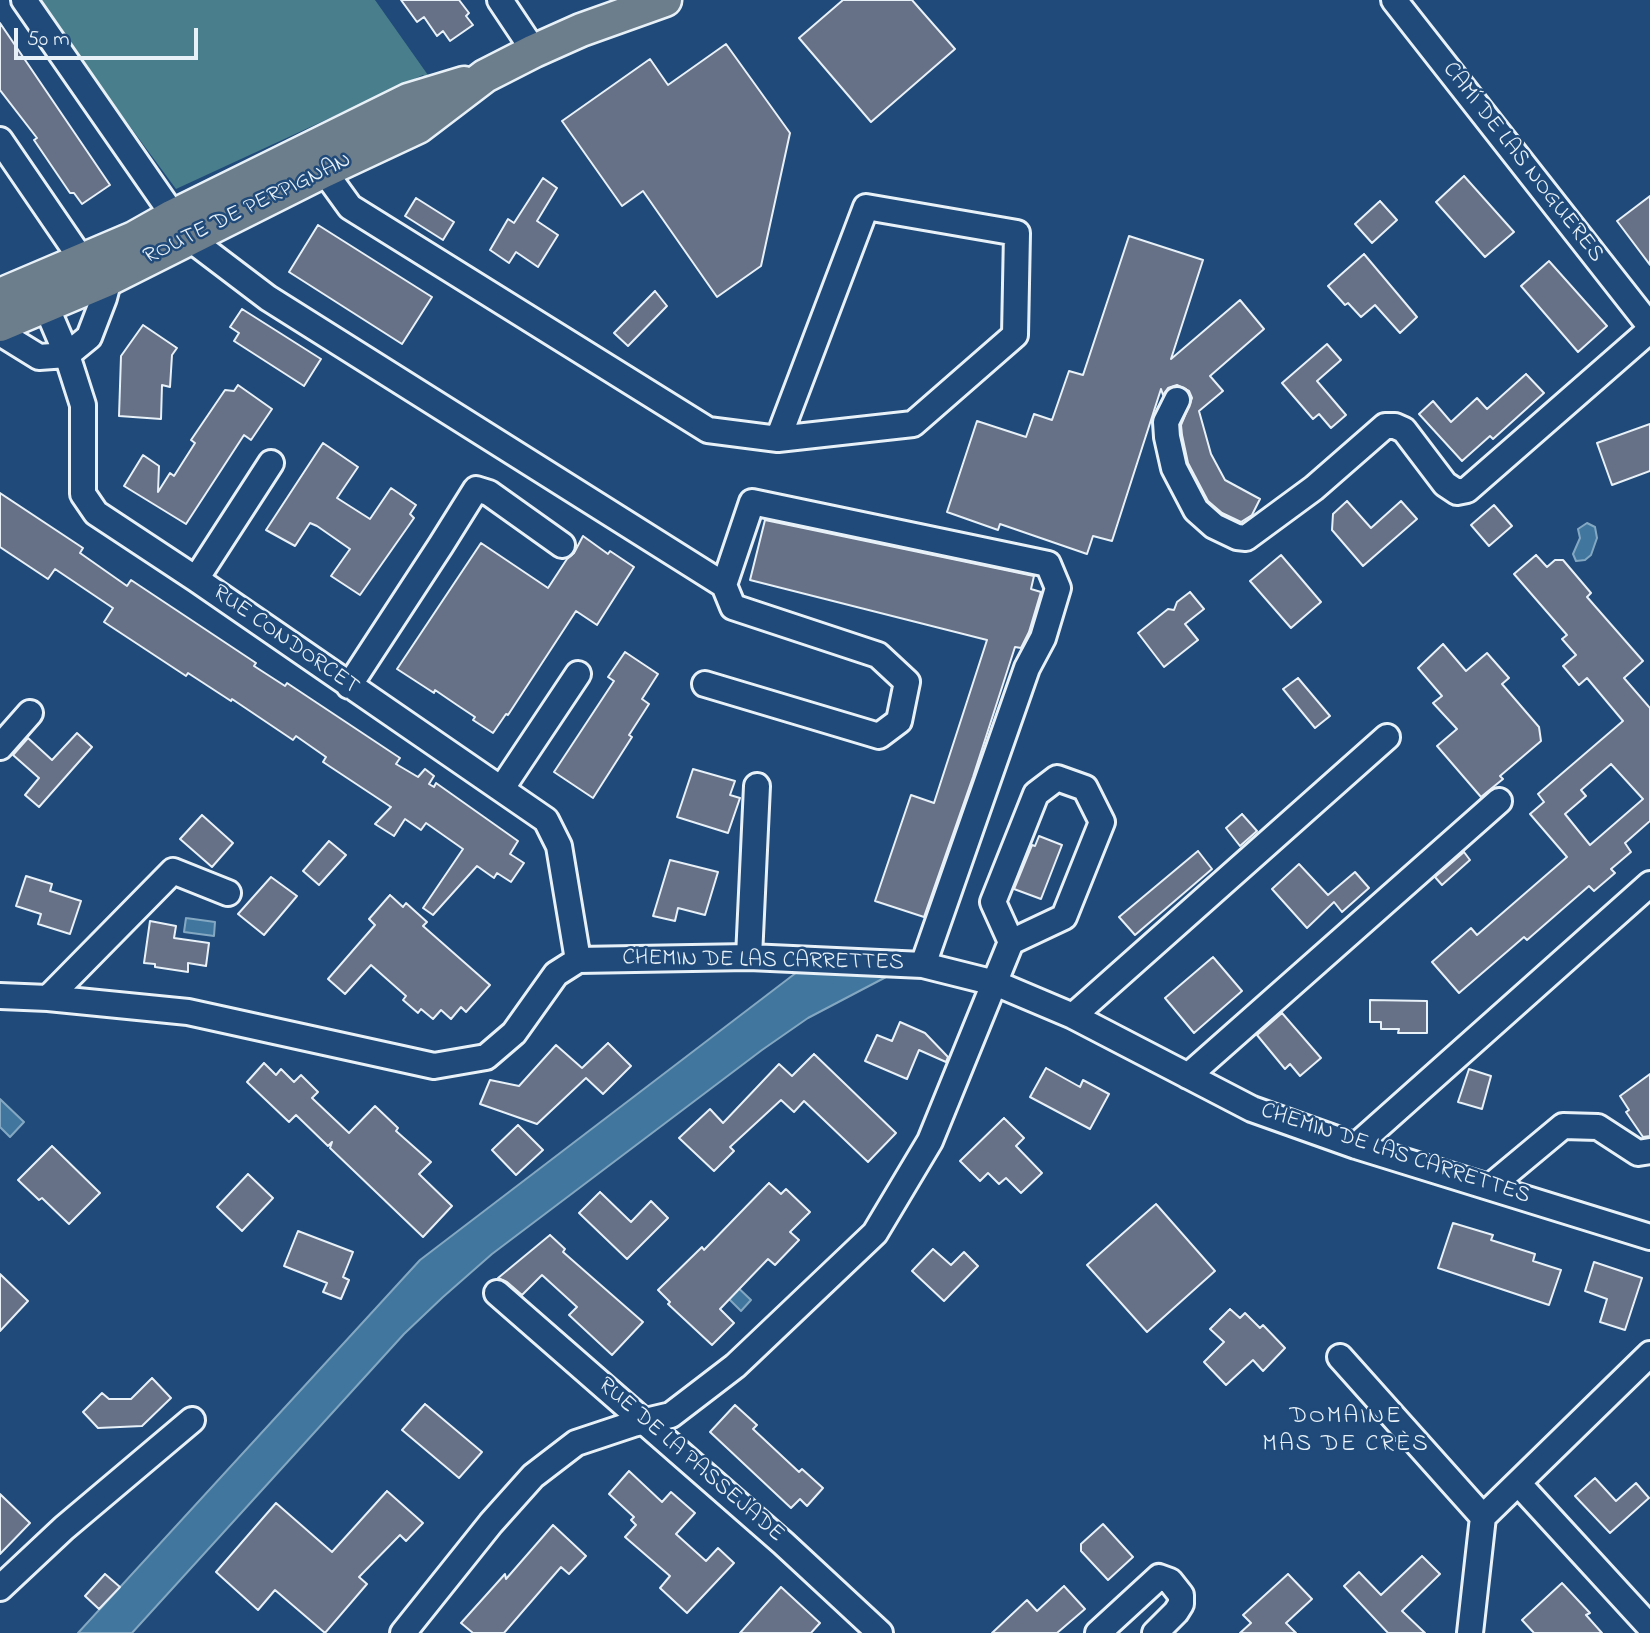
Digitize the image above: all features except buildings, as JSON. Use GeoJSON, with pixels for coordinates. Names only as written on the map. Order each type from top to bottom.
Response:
{"type":"FeatureCollection","features":[{"type":"Feature","properties":{"kind":"main road","name":"ROUTE DE PERPIGNAN"},"geometry":{"type":"LineString","coordinates":[[581,30],[621,0]]}},
{"type":"Feature","properties":{"kind":"main road","name":"ROUTE DE PERPIGNAN"},"geometry":{"type":"LineString","coordinates":[[0,325],[43,299],[109,279],[181,227],[320,158],[408,100],[485,76],[581,30],[665,0]]}},
{"type":"Feature","properties":{"kind":"main road","name":"ROUTE DE PERPIGNAN"},"geometry":{"type":"LineString","coordinates":[[0,296],[134,237],[181,227]]}},
{"type":"Feature","properties":{"kind":"street"},"geometry":{"type":"LineString","coordinates":[[24,0],[181,227],[268,298],[724,585],[733,607],[878,655],[907,682],[899,721],[879,736],[705,684]]}},
{"type":"Feature","properties":{"kind":"street"},"geometry":{"type":"LineString","coordinates":[[500,0],[534,51]]}},
{"type":"Feature","properties":{"kind":"street","name":"CAMÍ DE LAS NOGUERES"},"geometry":{"type":"LineString","coordinates":[[1394,0],[1650,328]]}},
{"type":"Feature","properties":{"kind":"street"},"geometry":{"type":"LineString","coordinates":[[0,140],[82,260]]}},
{"type":"Feature","properties":{"kind":"street"},"geometry":{"type":"LineString","coordinates":[[320,158],[350,207],[708,430],[778,439],[913,424],[1014,335],[1017,233],[866,207],[778,439]]}},
{"type":"Feature","properties":{"kind":"street"},"geometry":{"type":"LineString","coordinates":[[0,296],[43,299],[99,264],[134,237]]}},
{"type":"Feature","properties":{"kind":"street"},"geometry":{"type":"LineString","coordinates":[[0,333],[38,357],[67,355],[89,337],[109,279]]}},
{"type":"Feature","properties":{"kind":"street","name":"RUE CONDORCET"},"geometry":{"type":"LineString","coordinates":[[43,299],[67,355],[83,405],[83,495],[96,513],[546,820],[559,846],[578,960]]}},
{"type":"Feature","properties":{"kind":"street"},"geometry":{"type":"LineString","coordinates":[[1177,400],[1166,422],[1174,468],[1196,510],[1214,526],[1237,537],[1246,538],[1314,488],[1385,426],[1404,430],[1445,484],[1457,492],[1468,490],[1650,328]]}},
{"type":"Feature","properties":{"kind":"street"},"geometry":{"type":"LineString","coordinates":[[196,579],[271,463]]}},
{"type":"Feature","properties":{"kind":"street"},"geometry":{"type":"LineString","coordinates":[[349,686],[442,545],[475,489],[489,493],[562,545]]}},
{"type":"Feature","properties":{"kind":"street"},"geometry":{"type":"LineString","coordinates":[[724,585],[752,502],[1048,564],[1058,588],[1043,638],[1027,668],[923,965]]}},
{"type":"Feature","properties":{"kind":"street"},"geometry":{"type":"LineString","coordinates":[[502,788],[578,674]]}},
{"type":"Feature","properties":{"kind":"street"},"geometry":{"type":"LineString","coordinates":[[0,747],[30,713]]}},
{"type":"Feature","properties":{"kind":"street"},"geometry":{"type":"LineString","coordinates":[[1073,1016],[1387,737]]}},
{"type":"Feature","properties":{"kind":"street"},"geometry":{"type":"LineString","coordinates":[[415,1629],[491,1522],[533,1476],[576,1443],[633,1424],[671,1415],[735,1366],[876,1233],[930,1141],[1011,942],[1065,916],[1102,822],[1085,788],[1057,778],[1036,793],[993,902],[1011,942]]}},
{"type":"Feature","properties":{"kind":"street"},"geometry":{"type":"LineString","coordinates":[[749,957],[757,786]]}},
{"type":"Feature","properties":{"kind":"street"},"geometry":{"type":"LineString","coordinates":[[1188,1076],[1499,801]]}},
{"type":"Feature","properties":{"kind":"street"},"geometry":{"type":"LineString","coordinates":[[48,998],[173,870],[228,893]]}},
{"type":"Feature","properties":{"kind":"street"},"geometry":{"type":"LineString","coordinates":[[1356,1146],[1650,884]]}},
{"type":"Feature","properties":{"kind":"street","name":"CHEMIN DE LAS CARRETTES"},"geometry":{"type":"LineString","coordinates":[[578,960],[749,957],[923,965],[995,983],[1073,1016],[1252,1109],[1356,1146],[1650,1237]]}},
{"type":"Feature","properties":{"kind":"street"},"geometry":{"type":"LineString","coordinates":[[0,996],[188,1012],[434,1066],[486,1057],[514,1032],[556,975],[578,960]]}},
{"type":"Feature","properties":{"kind":"street"},"geometry":{"type":"LineString","coordinates":[[1491,1186],[1563,1126],[1598,1127],[1638,1153],[1650,1151]]}},
{"type":"Feature","properties":{"kind":"street","name":"RUE DE LA PASSEJADE"},"geometry":{"type":"LineString","coordinates":[[497,1293],[783,1543],[880,1633]]}},
{"type":"Feature","properties":{"kind":"street"},"geometry":{"type":"LineString","coordinates":[[1470,1633],[1483,1517],[1650,1354]]}},
{"type":"Feature","properties":{"kind":"street"},"geometry":{"type":"LineString","coordinates":[[1340,1357],[1483,1517]]}},
{"type":"Feature","properties":{"kind":"street"},"geometry":{"type":"LineString","coordinates":[[0,1588],[64,1528],[192,1420]]}},
{"type":"Feature","properties":{"kind":"street"},"geometry":{"type":"LineString","coordinates":[[1518,1483],[1650,1627]]}},
{"type":"Feature","properties":{"kind":"street"},"geometry":{"type":"LineString","coordinates":[[1098,1633],[1159,1577],[1170,1581],[1181,1595],[1181,1604],[1155,1633]]}},
{"type":"Feature","properties":{"kind":"green space"},"geometry":{"type":"Polygon","coordinates":[[[37,0],[375,0],[435,85],[434,89],[423,75],[176,189],[37,0]]]}},
{"type":"Feature","properties":{"kind":"water"},"geometry":{"type":"Polygon","coordinates":[[[1587,523],[1595,527],[1597,538],[1591,555],[1585,560],[1576,561],[1573,554],[1580,538],[1578,529],[1587,523]]]}},
{"type":"Feature","properties":{"kind":"water"},"geometry":{"type":"Polygon","coordinates":[[[186,918],[215,922],[214,936],[184,932],[186,918]]]}},
{"type":"Feature","properties":{"kind":"water"},"geometry":{"type":"Polygon","coordinates":[[[801,969],[888,976],[808,1018],[762,1050],[492,1254],[404,1334],[132,1633],[78,1633],[420,1260],[801,969]]]}},
{"type":"Feature","properties":{"kind":"water"},"geometry":{"type":"Polygon","coordinates":[[[0,1099],[24,1122],[10,1137],[0,1127],[0,1099]]]}},
{"type":"Feature","properties":{"kind":"water"},"geometry":{"type":"Polygon","coordinates":[[[730,1280],[751,1300],[741,1311],[720,1290],[730,1280]]]}},
{"type":"Feature","properties":{"kind":"district","name":"DOMAINE MAS DE CRÈS"},"geometry":{"type":"Point","coordinates":[1346,1432]}}]}
